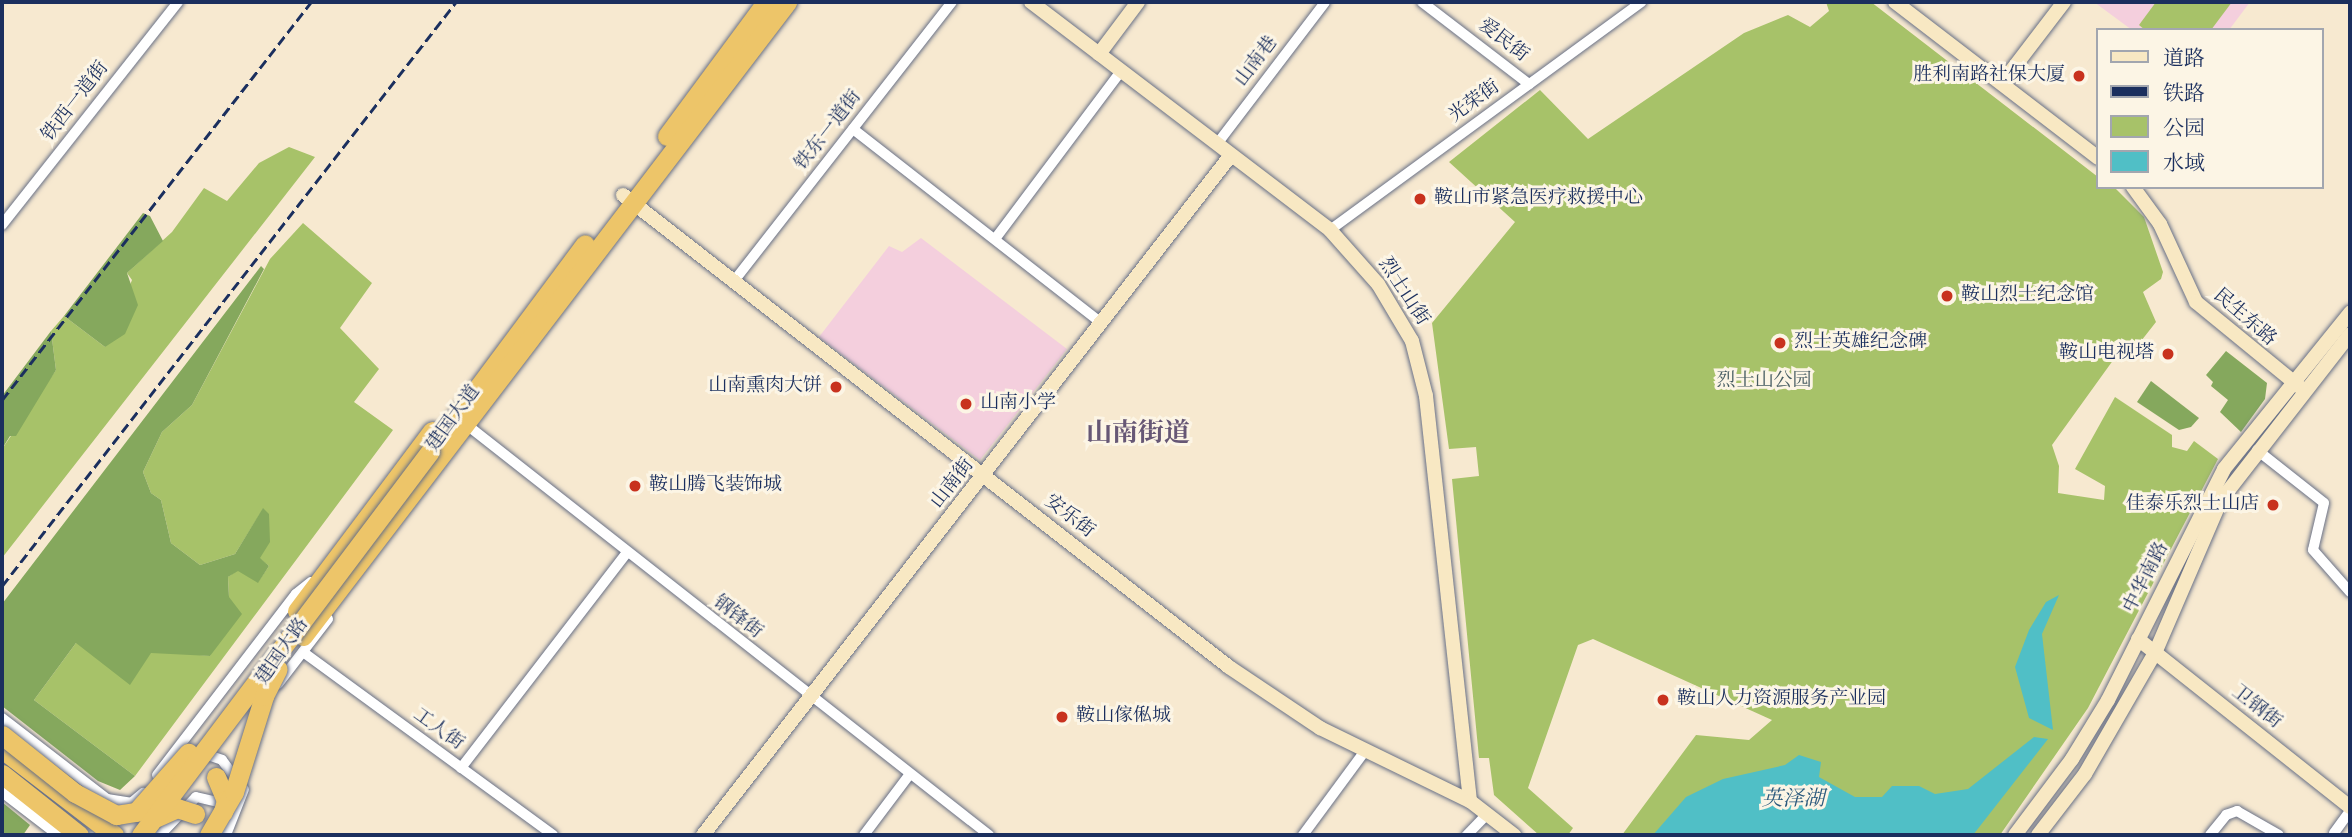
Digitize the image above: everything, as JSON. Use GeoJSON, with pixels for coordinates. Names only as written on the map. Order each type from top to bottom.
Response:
{"type":"FeatureCollection","features":[{"type":"Feature","properties":{"kind":"highway","name":"建国大道"},"geometry":{"type":"LineString","coordinates":[[209,835],[225,827],[238,795],[264,696],[352,573],[467,425],[766,2]]}},
{"type":"Feature","properties":{"kind":"highway","name":"建国大道"},"geometry":{"type":"LineString","coordinates":[[141,835],[158,827],[519,329],[787,2]]}},
{"type":"Feature","properties":{"kind":"highway"},"geometry":{"type":"LineString","coordinates":[[2,735],[75,793],[116,815],[136,811],[297,611],[457,399],[519,329]]}},
{"type":"Feature","properties":{"kind":"highway"},"geometry":{"type":"LineString","coordinates":[[2,748],[114,835]]}},
{"type":"Feature","properties":{"kind":"highway"},"geometry":{"type":"LineString","coordinates":[[2,759],[100,835]]}},
{"type":"Feature","properties":{"kind":"highway"},"geometry":{"type":"LineString","coordinates":[[171,766],[200,768],[216,776],[226,800],[225,827]]}},
{"type":"Feature","properties":{"kind":"highway"},"geometry":{"type":"LineString","coordinates":[[2,774],[79,835]]}},
{"type":"Feature","properties":{"kind":"highway"},"geometry":{"type":"LineString","coordinates":[[158,827],[177,808],[201,819],[209,835]]}},
{"type":"Feature","properties":{"kind":"main road","name":"烈士山街"},"geometry":{"type":"LineString","coordinates":[[1031,2],[1330,230],[1378,284],[1412,341],[1420,368],[1469,801]]}},
{"type":"Feature","properties":{"kind":"main road"},"geometry":{"type":"LineString","coordinates":[[1099,54],[1138,2]]}},
{"type":"Feature","properties":{"kind":"main road"},"geometry":{"type":"LineString","coordinates":[[1895,2],[2096,156]]}},
{"type":"Feature","properties":{"kind":"main road"},"geometry":{"type":"LineString","coordinates":[[2002,83],[2063,2]]}},
{"type":"Feature","properties":{"kind":"main road","name":"山南街"},"geometry":{"type":"LineString","coordinates":[[703,835],[1231,155]]}},
{"type":"Feature","properties":{"kind":"main road","name":"民生东路"},"geometry":{"type":"LineString","coordinates":[[2134,189],[2160,224],[2196,302],[2300,388]]}},
{"type":"Feature","properties":{"kind":"main road","name":"安乐街"},"geometry":{"type":"LineString","coordinates":[[628,199],[1229,667],[1320,728],[1469,801],[1514,835]]}},
{"type":"Feature","properties":{"kind":"main road","name":"中华南路"},"geometry":{"type":"LineString","coordinates":[[2038,835],[2085,774],[2155,653],[2221,500],[2350,313]]}},
{"type":"Feature","properties":{"kind":"main road","name":"中华南路"},"geometry":{"type":"LineString","coordinates":[[2015,835],[2072,759],[2138,639],[2224,469],[2350,336]]}},
{"type":"Feature","properties":{"kind":"main road","name":"卫钢街"},"geometry":{"type":"LineString","coordinates":[[2138,639],[2350,809]]}},
{"type":"Feature","properties":{"kind":"street","name":"铁西一道街"},"geometry":{"type":"LineString","coordinates":[[2,225],[178,2]]}},
{"type":"Feature","properties":{"kind":"street","name":"铁东一道街"},"geometry":{"type":"LineString","coordinates":[[734,282],[952,2]]}},
{"type":"Feature","properties":{"kind":"street","name":"山南巷"},"geometry":{"type":"LineString","coordinates":[[1217,144],[1325,2]]}},
{"type":"Feature","properties":{"kind":"street","name":"爱民街"},"geometry":{"type":"LineString","coordinates":[[1422,2],[1529,84]]}},
{"type":"Feature","properties":{"kind":"street","name":"光荣街"},"geometry":{"type":"LineString","coordinates":[[1330,230],[1641,2]]}},
{"type":"Feature","properties":{"kind":"street"},"geometry":{"type":"LineString","coordinates":[[995,239],[1121,71]]}},
{"type":"Feature","properties":{"kind":"street"},"geometry":{"type":"LineString","coordinates":[[853,129],[1101,323]]}},
{"type":"Feature","properties":{"kind":"street","name":"钢锋街"},"geometry":{"type":"LineString","coordinates":[[467,425],[626,554],[989,835]]}},
{"type":"Feature","properties":{"kind":"street"},"geometry":{"type":"LineString","coordinates":[[2257,450],[2324,503],[2313,550],[2350,592]]}},
{"type":"Feature","properties":{"kind":"street"},"geometry":{"type":"LineString","coordinates":[[461,768],[626,554]]}},
{"type":"Feature","properties":{"kind":"street"},"geometry":{"type":"LineString","coordinates":[[2,718],[107,799],[121,803],[141,796],[171,766],[296,594],[331,565]]}},
{"type":"Feature","properties":{"kind":"street","name":"工人街"},"geometry":{"type":"LineString","coordinates":[[303,644],[461,768],[553,835]]}},
{"type":"Feature","properties":{"kind":"street"},"geometry":{"type":"LineString","coordinates":[[1303,835],[1365,751]]}},
{"type":"Feature","properties":{"kind":"street"},"geometry":{"type":"LineString","coordinates":[[171,766],[197,752],[213,755],[234,774],[238,795]]}},
{"type":"Feature","properties":{"kind":"street"},"geometry":{"type":"LineString","coordinates":[[864,835],[910,774]]}},
{"type":"Feature","properties":{"kind":"street"},"geometry":{"type":"LineString","coordinates":[[2,792],[58,835]]}},
{"type":"Feature","properties":{"kind":"street"},"geometry":{"type":"LineString","coordinates":[[158,827],[196,797],[226,803],[225,827]]}},
{"type":"Feature","properties":{"kind":"street"},"geometry":{"type":"LineString","coordinates":[[2334,833],[2350,809]]}},
{"type":"Feature","properties":{"kind":"street"},"geometry":{"type":"LineString","coordinates":[[2210,835],[2226,815],[2237,811],[2279,835]]}},
{"type":"Feature","properties":{"kind":"street"},"geometry":{"type":"LineString","coordinates":[[1467,835],[1487,814]]}},
{"type":"Feature","properties":{"kind":"shaded area"},"geometry":{"type":"Polygon","coordinates":[[[2094,2],[2250,2],[2230,28],[2129,28],[2094,2]]]}},
{"type":"Feature","properties":{"kind":"shaded area","name":"山南小学"},"geometry":{"type":"Polygon","coordinates":[[[921,238],[1067,349],[980,460],[819,337],[889,246],[902,252],[921,238]]]}},
{"type":"Feature","properties":{"kind":"green space","name":"烈士山公园"},"geometry":{"type":"Polygon","coordinates":[[[1826,2],[1871,2],[2096,175],[2096,189],[2116,189],[2144,217],[2163,272],[2161,279],[2143,292],[2156,322],[2134,350],[2119,352],[2052,445],[2059,466],[2058,493],[2104,500],[2105,486],[2075,469],[2115,397],[2172,435],[2172,447],[2187,451],[2194,441],[2218,459],[2088,708],[2000,835],[1622,835],[1696,735],[1749,740],[1772,720],[1593,639],[1578,645],[1528,788],[1573,828],[1568,835],[1539,835],[1494,795],[1489,758],[1479,758],[1452,479],[1479,476],[1476,447],[1449,449],[1432,323],[1515,222],[1449,162],[1540,90],[1588,139],[1744,33],[1788,15],[1810,27],[1829,11],[1826,2]]]}},
{"type":"Feature","properties":{"kind":"green space"},"geometry":{"type":"Polygon","coordinates":[[[2156,2],[2232,2],[2212,28],[2143,28],[2139,25],[2156,2]]]}},
{"type":"Feature","properties":{"kind":"green space"},"geometry":{"type":"Polygon","coordinates":[[[289,147],[315,157],[2,558],[2,449],[56,370],[51,331],[64,316],[105,347],[132,280],[127,273],[172,232],[204,188],[227,201],[259,163],[289,147]]]}},
{"type":"Feature","properties":{"kind":"green space"},"geometry":{"type":"Polygon","coordinates":[[[143,213],[150,216],[163,241],[127,273],[138,305],[125,334],[105,347],[64,316],[143,213]]]}},
{"type":"Feature","properties":{"kind":"green space"},"geometry":{"type":"Polygon","coordinates":[[[303,223],[372,283],[340,328],[379,369],[354,402],[393,430],[135,776],[34,700],[76,643],[210,656],[229,597],[228,577],[238,570],[258,582],[269,566],[259,558],[263,509],[235,554],[200,565],[171,543],[161,500],[151,493],[143,472],[162,432],[192,405],[270,259],[303,223]]]}},
{"type":"Feature","properties":{"kind":"green space"},"geometry":{"type":"Polygon","coordinates":[[[261,266],[264,269],[192,405],[162,432],[143,472],[151,493],[161,500],[171,543],[200,565],[235,554],[263,508],[269,514],[270,542],[260,558],[269,566],[258,583],[238,571],[228,577],[229,597],[242,614],[210,656],[151,653],[130,685],[76,643],[34,700],[135,776],[120,790],[98,781],[2,706],[2,604],[261,266]]]}},
{"type":"Feature","properties":{"kind":"green space"},"geometry":{"type":"Polygon","coordinates":[[[51,331],[56,370],[16,436],[10,436],[2,449],[2,396],[51,331]]]}},
{"type":"Feature","properties":{"kind":"green space"},"geometry":{"type":"Polygon","coordinates":[[[2226,351],[2267,383],[2265,399],[2241,432],[2220,412],[2228,400],[2211,386],[2213,382],[2206,375],[2226,351]]]}},
{"type":"Feature","properties":{"kind":"green space"},"geometry":{"type":"Polygon","coordinates":[[[2151,381],[2199,418],[2191,427],[2179,430],[2137,402],[2151,381]]]}},
{"type":"Feature","properties":{"kind":"green space"},"geometry":{"type":"Polygon","coordinates":[[[2,802],[30,825],[23,835],[2,835],[2,802]]]}},
{"type":"Feature","properties":{"kind":"water"},"geometry":{"type":"Polygon","coordinates":[[[2059,595],[2042,634],[2053,730],[2029,718],[2015,667],[2029,630],[2046,602],[2059,595]]]}},
{"type":"Feature","properties":{"kind":"water","name":"英泽湖"},"geometry":{"type":"Polygon","coordinates":[[[2034,737],[2048,739],[1973,835],[1653,835],[1686,797],[1723,779],[1785,765],[1799,755],[1821,762],[1819,777],[1855,797],[1882,797],[1892,786],[1919,786],[1935,794],[1968,789],[2034,737]]]}},
{"type":"Feature","properties":{"kind":"railway"},"geometry":{"type":"LineString","coordinates":[[2,400],[311,2]]}},
{"type":"Feature","properties":{"kind":"railway"},"geometry":{"type":"LineString","coordinates":[[2,586],[456,2]]}},
{"type":"Feature","properties":{"kind":"place","name":"胜利南路社保大厦"},"geometry":{"type":"Point","coordinates":[2079,76]}},
{"type":"Feature","properties":{"kind":"place","name":"鞍山市紧急医疗救援中心"},"geometry":{"type":"Point","coordinates":[1420,199]}},
{"type":"Feature","properties":{"kind":"place","name":"鞍山烈士纪念馆"},"geometry":{"type":"Point","coordinates":[1947,296]}},
{"type":"Feature","properties":{"kind":"place","name":"烈士英雄纪念碑"},"geometry":{"type":"Point","coordinates":[1780,343]}},
{"type":"Feature","properties":{"kind":"place","name":"鞍山电视塔"},"geometry":{"type":"Point","coordinates":[2168,354]}},
{"type":"Feature","properties":{"kind":"place","name":"山南熏肉大饼"},"geometry":{"type":"Point","coordinates":[836,387]}},
{"type":"Feature","properties":{"kind":"place","name":"山南小学"},"geometry":{"type":"Point","coordinates":[966,404]}},
{"type":"Feature","properties":{"kind":"place","name":"鞍山腾飞装饰城"},"geometry":{"type":"Point","coordinates":[635,486]}},
{"type":"Feature","properties":{"kind":"place","name":"佳泰乐烈士山店"},"geometry":{"type":"Point","coordinates":[2273,505]}},
{"type":"Feature","properties":{"kind":"place","name":"鞍山人力资源服务产业园"},"geometry":{"type":"Point","coordinates":[1663,700]}},
{"type":"Feature","properties":{"kind":"place","name":"鞍山傢俬城"},"geometry":{"type":"Point","coordinates":[1062,717]}},
{"type":"Feature","properties":{"kind":"district","name":"山南街道"},"geometry":{"type":"Point","coordinates":[1138,434]}}]}
